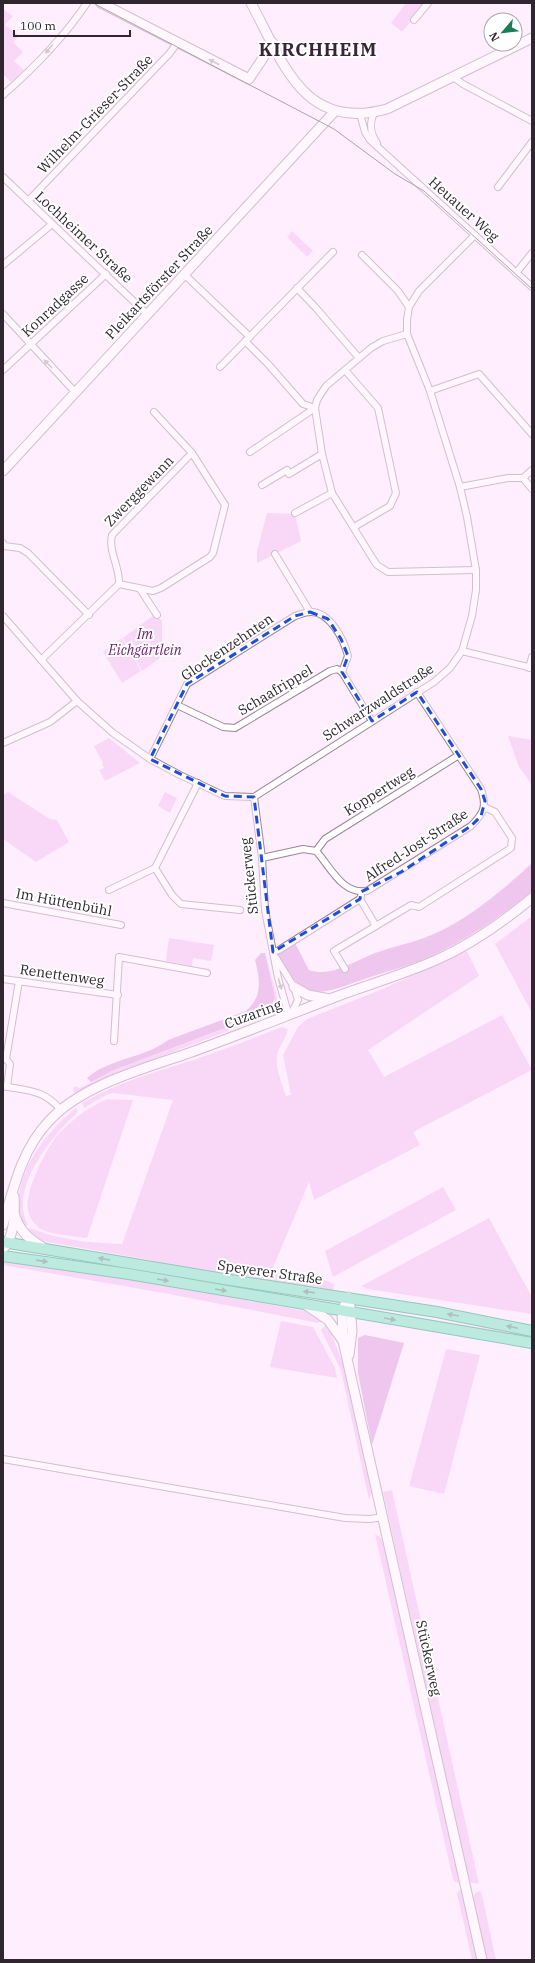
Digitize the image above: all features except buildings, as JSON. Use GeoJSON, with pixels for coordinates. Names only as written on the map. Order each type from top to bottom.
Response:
{"type":"FeatureCollection","features":[{"type":"Feature","properties":{"kind":"main road","name":"Speyerer Straße"},"geometry":{"type":"LineString","coordinates":[[5,1245],[47,1250],[224,1280],[348,1297],[460,1316],[532,1331]]}},
{"type":"Feature","properties":{"kind":"main road","name":"Speyerer Straße"},"geometry":{"type":"LineString","coordinates":[[3,1256],[70,1265],[532,1343]]}},
{"type":"Feature","properties":{"kind":"street"},"geometry":{"type":"LineString","coordinates":[[3,94],[24,76],[76,19],[87,3]]}},
{"type":"Feature","properties":{"kind":"street"},"geometry":{"type":"LineString","coordinates":[[101,3],[249,79],[273,44]]}},
{"type":"Feature","properties":{"kind":"street"},"geometry":{"type":"LineString","coordinates":[[251,3],[287,70],[301,90],[317,102],[335,111],[360,114],[374,113],[401,103],[532,38]]}},
{"type":"Feature","properties":{"kind":"street"},"geometry":{"type":"LineString","coordinates":[[414,20],[428,3]]}},
{"type":"Feature","properties":{"kind":"street","name":"Wilhelm-Grieser-Straße"},"geometry":{"type":"LineString","coordinates":[[28,201],[169,54],[178,42]]}},
{"type":"Feature","properties":{"kind":"street"},"geometry":{"type":"LineString","coordinates":[[453,77],[463,84],[532,121]]}},
{"type":"Feature","properties":{"kind":"street","name":"Pleikartsförster Straße"},"geometry":{"type":"LineString","coordinates":[[3,471],[335,111]]}},
{"type":"Feature","properties":{"kind":"street","name":"Heuauer Weg"},"geometry":{"type":"LineString","coordinates":[[374,113],[371,130],[373,137],[381,148]]}},
{"type":"Feature","properties":{"kind":"street","name":"Heuauer Weg"},"geometry":{"type":"LineString","coordinates":[[360,114],[368,137],[532,287]]}},
{"type":"Feature","properties":{"kind":"street"},"geometry":{"type":"LineString","coordinates":[[498,187],[532,142]]}},
{"type":"Feature","properties":{"kind":"street","name":"Lochheimer Straße"},"geometry":{"type":"LineString","coordinates":[[3,177],[51,225],[106,274],[148,315]]}},
{"type":"Feature","properties":{"kind":"street"},"geometry":{"type":"LineString","coordinates":[[3,265],[51,225]]}},
{"type":"Feature","properties":{"kind":"street","name":"Schwarzwaldstraße"},"geometry":{"type":"LineString","coordinates":[[254,797],[434,682],[450,668],[462,651],[472,616],[476,590],[476,570],[460,487],[430,392],[407,334],[406,320],[409,307],[419,291],[475,236]]}},
{"type":"Feature","properties":{"kind":"street"},"geometry":{"type":"LineString","coordinates":[[220,367],[333,252]]}},
{"type":"Feature","properties":{"kind":"street"},"geometry":{"type":"LineString","coordinates":[[516,273],[532,253]]}},
{"type":"Feature","properties":{"kind":"street"},"geometry":{"type":"LineString","coordinates":[[362,254],[398,291],[409,307]]}},
{"type":"Feature","properties":{"kind":"street","name":"Konradgasse"},"geometry":{"type":"LineString","coordinates":[[3,370],[106,274]]}},
{"type":"Feature","properties":{"kind":"street"},"geometry":{"type":"LineString","coordinates":[[185,275],[248,339],[303,404],[315,408]]}},
{"type":"Feature","properties":{"kind":"street"},"geometry":{"type":"LineString","coordinates":[[297,288],[359,358]]}},
{"type":"Feature","properties":{"kind":"street"},"geometry":{"type":"LineString","coordinates":[[3,314],[75,392]]}},
{"type":"Feature","properties":{"kind":"street"},"geometry":{"type":"LineString","coordinates":[[407,334],[383,341],[359,358],[326,386],[317,400],[315,408],[322,454],[332,493],[377,565],[388,572],[476,570]]}},
{"type":"Feature","properties":{"kind":"street"},"geometry":{"type":"LineString","coordinates":[[346,370],[378,408],[396,493],[390,506],[354,527]]}},
{"type":"Feature","properties":{"kind":"street"},"geometry":{"type":"LineString","coordinates":[[430,392],[479,374],[532,434]]}},
{"type":"Feature","properties":{"kind":"street"},"geometry":{"type":"LineString","coordinates":[[250,452],[315,408]]}},
{"type":"Feature","properties":{"kind":"street","name":"Zwerggewann"},"geometry":{"type":"LineString","coordinates":[[119,584],[119,577],[110,542],[112,535],[192,453],[154,412]]}},
{"type":"Feature","properties":{"kind":"street"},"geometry":{"type":"LineString","coordinates":[[41,660],[89,615],[119,584],[153,591],[161,588],[210,557],[213,553],[225,505],[192,453]]}},
{"type":"Feature","properties":{"kind":"street"},"geometry":{"type":"LineString","coordinates":[[262,485],[287,470],[289,474],[322,454]]}},
{"type":"Feature","properties":{"kind":"street"},"geometry":{"type":"LineString","coordinates":[[460,487],[508,478],[523,478],[532,470]]}},
{"type":"Feature","properties":{"kind":"street"},"geometry":{"type":"LineString","coordinates":[[523,478],[532,488]]}},
{"type":"Feature","properties":{"kind":"street"},"geometry":{"type":"LineString","coordinates":[[295,513],[332,493]]}},
{"type":"Feature","properties":{"kind":"street"},"geometry":{"type":"LineString","coordinates":[[3,543],[4,546],[20,548],[28,554],[89,615]]}},
{"type":"Feature","properties":{"kind":"street"},"geometry":{"type":"LineString","coordinates":[[275,554],[310,612],[317,613],[328,619],[341,639],[348,656],[342,672],[372,721]]}},
{"type":"Feature","properties":{"kind":"street"},"geometry":{"type":"LineString","coordinates":[[140,589],[157,615]]}},
{"type":"Feature","properties":{"kind":"street","name":"Glockenzehnten"},"geometry":{"type":"LineString","coordinates":[[150,759],[187,684],[295,616],[310,612]]}},
{"type":"Feature","properties":{"kind":"street"},"geometry":{"type":"LineString","coordinates":[[3,616],[77,701],[113,733],[150,759],[225,796],[254,797]]}},
{"type":"Feature","properties":{"kind":"street"},"geometry":{"type":"LineString","coordinates":[[462,651],[531,668],[532,657]]}},
{"type":"Feature","properties":{"kind":"street","name":"Schaafrippel"},"geometry":{"type":"LineString","coordinates":[[177,705],[223,727],[235,728],[330,671],[337,669],[342,672]]}},
{"type":"Feature","properties":{"kind":"street","name":"Alfred-Jost-Straße"},"geometry":{"type":"LineString","coordinates":[[316,851],[342,883],[351,890],[361,892],[367,891],[401,872],[471,826],[481,816],[485,801],[481,790],[417,692]]}},
{"type":"Feature","properties":{"kind":"street"},"geometry":{"type":"LineString","coordinates":[[3,743],[50,722],[77,701]]}},
{"type":"Feature","properties":{"kind":"street","name":"Koppertweg"},"geometry":{"type":"LineString","coordinates":[[316,851],[325,839],[459,755]]}},
{"type":"Feature","properties":{"kind":"street"},"geometry":{"type":"LineString","coordinates":[[109,890],[155,868],[198,783]]}},
{"type":"Feature","properties":{"kind":"street","name":"Stückerweg"},"geometry":{"type":"LineString","coordinates":[[254,797],[262,858],[265,910],[278,978],[289,1016]]}},
{"type":"Feature","properties":{"kind":"street"},"geometry":{"type":"LineString","coordinates":[[345,969],[334,951],[411,905],[419,907],[511,848],[512,838],[495,812],[484,807]]}},
{"type":"Feature","properties":{"kind":"street"},"geometry":{"type":"LineString","coordinates":[[262,858],[303,849],[316,851]]}},
{"type":"Feature","properties":{"kind":"street"},"geometry":{"type":"LineString","coordinates":[[155,868],[172,895],[181,904],[240,910]]}},
{"type":"Feature","properties":{"kind":"street"},"geometry":{"type":"LineString","coordinates":[[361,892],[360,899],[376,926]]}},
{"type":"Feature","properties":{"kind":"street","name":"Cuzaring"},"geometry":{"type":"LineString","coordinates":[[3,1225],[23,1161],[36,1138],[48,1121],[78,1098],[125,1076],[436,960],[478,936],[532,898]]}},
{"type":"Feature","properties":{"kind":"street","name":"Alfred-Jost-Straße"},"geometry":{"type":"LineString","coordinates":[[273,952],[279,950],[360,899]]}},
{"type":"Feature","properties":{"kind":"street","name":"Im Hüttenbühl"},"geometry":{"type":"LineString","coordinates":[[3,903],[121,925]]}},
{"type":"Feature","properties":{"kind":"street","name":"Stückerweg"},"geometry":{"type":"LineString","coordinates":[[273,952],[294,987],[298,1000],[289,1016]]}},
{"type":"Feature","properties":{"kind":"street","name":"Renettenweg"},"geometry":{"type":"LineString","coordinates":[[114,1041],[118,995],[119,957],[207,973]]}},
{"type":"Feature","properties":{"kind":"street","name":"Renettenweg"},"geometry":{"type":"LineString","coordinates":[[3,979],[118,995]]}},
{"type":"Feature","properties":{"kind":"street"},"geometry":{"type":"LineString","coordinates":[[19,981],[4,1060],[10,1064],[11,1069],[5,1087],[43,1094],[61,1110]]}},
{"type":"Feature","properties":{"kind":"street"},"geometry":{"type":"LineString","coordinates":[[294,987],[308,995],[330,1000]]}},
{"type":"Feature","properties":{"kind":"street","name":"Cuzaring"},"geometry":{"type":"LineString","coordinates":[[5,1245],[15,1216],[14,1186]]}},
{"type":"Feature","properties":{"kind":"street"},"geometry":{"type":"LineString","coordinates":[[3,1208],[10,1200]]}},
{"type":"Feature","properties":{"kind":"street"},"geometry":{"type":"LineString","coordinates":[[15,1216],[19,1228],[24,1235],[47,1250]]}},
{"type":"Feature","properties":{"kind":"street","name":"Stückerweg"},"geometry":{"type":"LineString","coordinates":[[348,1297],[343,1341],[482,1960]]}},
{"type":"Feature","properties":{"kind":"street"},"geometry":{"type":"LineString","coordinates":[[306,1305],[328,1320],[343,1341]]}},
{"type":"Feature","properties":{"kind":"street","name":"Stückerweg"},"geometry":{"type":"LineString","coordinates":[[347,1312],[352,1331],[348,1361]]}},
{"type":"Feature","properties":{"kind":"street"},"geometry":{"type":"LineString","coordinates":[[3,1458],[345,1518],[370,1519],[383,1517]]}},
{"type":"Feature","properties":{"kind":"highlighted area"},"geometry":{"type":"Polygon","coordinates":[[[310,612],[328,619],[341,639],[348,656],[342,672],[372,721],[417,692],[481,789],[485,801],[481,816],[471,826],[401,872],[361,892],[360,899],[273,952],[254,797],[225,796],[150,759],[187,684],[295,616],[310,612]]]}},
{"type":"Feature","properties":{"kind":"green space"},"geometry":{"type":"Polygon","coordinates":[[[406,3],[425,3],[402,32],[391,23],[406,3]]]}},
{"type":"Feature","properties":{"kind":"green space"},"geometry":{"type":"Polygon","coordinates":[[[3,9],[13,16],[5,25],[19,36],[13,42],[23,52],[14,61],[24,70],[11,82],[3,74],[3,9]]]}},
{"type":"Feature","properties":{"kind":"green space"},"geometry":{"type":"Polygon","coordinates":[[[292,231],[313,251],[307,257],[287,237],[292,231]]]}},
{"type":"Feature","properties":{"kind":"green space"},"geometry":{"type":"Polygon","coordinates":[[[267,513],[295,514],[301,541],[257,563],[257,551],[267,513]]]}},
{"type":"Feature","properties":{"kind":"green space","name":"Im Eichgärtlein"},"geometry":{"type":"Polygon","coordinates":[[[154,615],[162,620],[162,647],[159,659],[142,671],[123,638],[154,615]]]}},
{"type":"Feature","properties":{"kind":"green space"},"geometry":{"type":"Polygon","coordinates":[[[122,638],[141,671],[122,683],[103,652],[122,638]]]}},
{"type":"Feature","properties":{"kind":"green space"},"geometry":{"type":"Polygon","coordinates":[[[508,736],[532,740],[532,789],[530,782],[519,767],[508,736]]]}},
{"type":"Feature","properties":{"kind":"green space"},"geometry":{"type":"Polygon","coordinates":[[[109,738],[140,763],[105,781],[99,770],[104,768],[103,763],[94,746],[109,738]]]}},
{"type":"Feature","properties":{"kind":"green space"},"geometry":{"type":"Polygon","coordinates":[[[8,792],[50,819],[57,820],[69,842],[36,862],[3,839],[3,795],[8,792]]]}},
{"type":"Feature","properties":{"kind":"green space"},"geometry":{"type":"Polygon","coordinates":[[[165,792],[177,798],[170,813],[158,806],[165,792]]]}},
{"type":"Feature","properties":{"kind":"green space"},"geometry":{"type":"Polygon","coordinates":[[[532,916],[532,1013],[495,944],[532,916]]]}},
{"type":"Feature","properties":{"kind":"green space"},"geometry":{"type":"Polygon","coordinates":[[[169,938],[214,945],[211,961],[193,958],[192,966],[166,961],[169,938]]]}},
{"type":"Feature","properties":{"kind":"green space"},"geometry":{"type":"Polygon","coordinates":[[[466,950],[479,976],[368,1050],[384,1077],[502,1015],[532,1070],[413,1132],[420,1145],[314,1200],[309,1182],[272,1270],[314,1275],[334,1284],[333,1291],[202,1271],[42,1241],[33,1238],[25,1232],[30,1228],[64,1238],[99,1243],[122,1244],[173,1100],[113,1093],[106,1095],[84,1108],[82,1103],[122,1084],[238,1044],[282,1027],[288,1029],[277,1055],[277,1065],[286,1096],[291,1095],[283,1055],[298,1027],[307,1019],[385,988],[466,950]]]}},
{"type":"Feature","properties":{"kind":"green space"},"geometry":{"type":"Polygon","coordinates":[[[265,953],[277,997],[277,1006],[270,1015],[110,1076],[75,1095],[73,1089],[75,1086],[80,1088],[114,1070],[259,1016],[275,997],[265,953]]]}},
{"type":"Feature","properties":{"kind":"green space"},"geometry":{"type":"Polygon","coordinates":[[[107,1099],[133,1100],[87,1238],[55,1234],[39,1228],[31,1218],[28,1203],[32,1183],[46,1152],[51,1143],[67,1126],[86,1110],[107,1099]]]}},
{"type":"Feature","properties":{"kind":"green space"},"geometry":{"type":"Polygon","coordinates":[[[76,1108],[78,1112],[46,1148],[28,1179],[24,1195],[23,1210],[28,1225],[22,1227],[19,1210],[19,1193],[31,1161],[51,1132],[76,1108]]]}},
{"type":"Feature","properties":{"kind":"green space"},"geometry":{"type":"Polygon","coordinates":[[[443,1187],[456,1210],[333,1277],[325,1251],[443,1187]]]}},
{"type":"Feature","properties":{"kind":"green space"},"geometry":{"type":"Polygon","coordinates":[[[489,1218],[532,1297],[532,1314],[368,1289],[361,1286],[489,1218]]]}},
{"type":"Feature","properties":{"kind":"green space"},"geometry":{"type":"Polygon","coordinates":[[[3,1257],[219,1294],[310,1312],[324,1321],[318,1323],[169,1294],[3,1265],[3,1257]]]}},
{"type":"Feature","properties":{"kind":"green space"},"geometry":{"type":"Polygon","coordinates":[[[361,1309],[532,1336],[532,1339],[361,1309]]]}},
{"type":"Feature","properties":{"kind":"green space"},"geometry":{"type":"Polygon","coordinates":[[[281,1321],[313,1327],[335,1368],[337,1378],[270,1367],[281,1321]]]}},
{"type":"Feature","properties":{"kind":"green space"},"geometry":{"type":"Polygon","coordinates":[[[325,1326],[331,1333],[345,1369],[372,1491],[369,1500],[341,1370],[321,1330],[325,1326]]]}},
{"type":"Feature","properties":{"kind":"green space"},"geometry":{"type":"Polygon","coordinates":[[[446,1349],[480,1355],[444,1494],[409,1486],[446,1349]]]}},
{"type":"Feature","properties":{"kind":"green space"},"geometry":{"type":"Polygon","coordinates":[[[392,1490],[479,1884],[469,1882],[383,1492],[392,1490]]]}},
{"type":"Feature","properties":{"kind":"green space"},"geometry":{"type":"Polygon","coordinates":[[[375,1534],[380,1537],[385,1545],[460,1883],[455,1882],[453,1879],[375,1534]]]}},
{"type":"Feature","properties":{"kind":"green space"},"geometry":{"type":"Polygon","coordinates":[[[460,1890],[463,1891],[479,1960],[472,1960],[457,1893],[460,1890]]]}},
{"type":"Feature","properties":{"kind":"green space"},"geometry":{"type":"Polygon","coordinates":[[[481,1891],[496,1960],[487,1960],[473,1897],[476,1892],[481,1891]]]}},
{"type":"Feature","properties":{"kind":"shaded area"},"geometry":{"type":"Polygon","coordinates":[[[532,863],[532,891],[477,931],[432,956],[410,965],[328,991],[315,992],[303,987],[293,979],[275,953],[295,943],[309,970],[326,972],[342,968],[375,953],[439,932],[481,906],[508,885],[532,863]]]}},
{"type":"Feature","properties":{"kind":"shaded area"},"geometry":{"type":"Polygon","coordinates":[[[261,953],[265,953],[275,997],[272,1005],[265,1013],[114,1070],[91,1082],[87,1078],[106,1066],[149,1051],[168,1040],[246,1011],[258,994],[259,981],[255,960],[261,953]]]}},
{"type":"Feature","properties":{"kind":"shaded area"},"geometry":{"type":"Polygon","coordinates":[[[365,1335],[404,1343],[372,1445],[358,1373],[358,1338],[365,1335]]]}},
{"type":"Feature","properties":{"kind":"tram line"},"geometry":{"type":"LineString","coordinates":[[93,3],[334,129],[395,174],[424,191],[532,289]]}},
{"type":"Feature","properties":{"kind":"district","name":"KIRCHHEIM"},"geometry":{"type":"Point","coordinates":[318,49]}}]}
